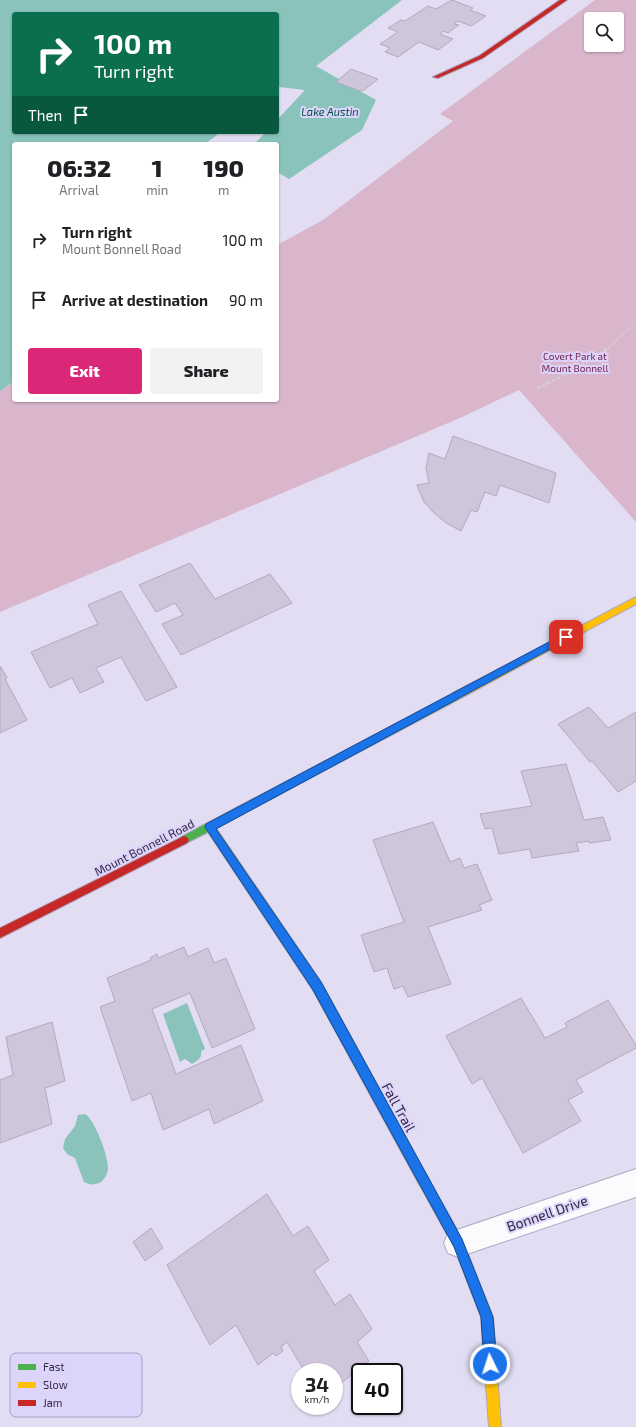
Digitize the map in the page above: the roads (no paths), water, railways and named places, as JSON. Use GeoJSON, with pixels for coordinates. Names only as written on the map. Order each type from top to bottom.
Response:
{"type":"FeatureCollection","features":[{"type":"Feature","properties":{"kind":"street"},"geometry":{"type":"LineString","coordinates":[[436,77],[481,57],[564,0]]}},
{"type":"Feature","properties":{"kind":"street","name":"Mount Bonnell Road"},"geometry":{"type":"LineString","coordinates":[[0,933],[210,827],[636,600]]}},
{"type":"Feature","properties":{"kind":"street","name":"Fall Trail"},"geometry":{"type":"LineString","coordinates":[[210,827],[317,986],[458,1243],[487,1317],[495,1427]]}},
{"type":"Feature","properties":{"kind":"street","name":"Bonnell Drive"},"geometry":{"type":"LineString","coordinates":[[458,1243],[636,1183]]}},
{"type":"Feature","properties":{"kind":"water","name":"Lake Austin"},"geometry":{"type":"Polygon","coordinates":[[[0,0],[402,0],[316,66],[376,100],[362,130],[289,179],[279,173],[279,142],[256,142],[264,134],[279,134],[279,118],[305,90],[279,87],[279,12],[12,12],[12,134],[218,134],[208,142],[12,142],[12,382],[0,391],[0,0]]]}},
{"type":"Feature","properties":{"kind":"water"},"geometry":{"type":"Polygon","coordinates":[[[187,1003],[205,1049],[201,1051],[201,1056],[199,1059],[192,1064],[185,1059],[180,1062],[163,1014],[187,1003]]]}},
{"type":"Feature","properties":{"kind":"water"},"geometry":{"type":"Polygon","coordinates":[[[85,1114],[93,1123],[97,1131],[107,1162],[108,1170],[103,1181],[95,1184],[84,1182],[75,1158],[67,1154],[63,1148],[65,1139],[75,1126],[78,1115],[85,1114]]]}},
{"type":"Feature","properties":{"kind":"park label","name":"Covert Park at Mount Bonnell"},"geometry":{"type":"Point","coordinates":[575,362]}}]}
